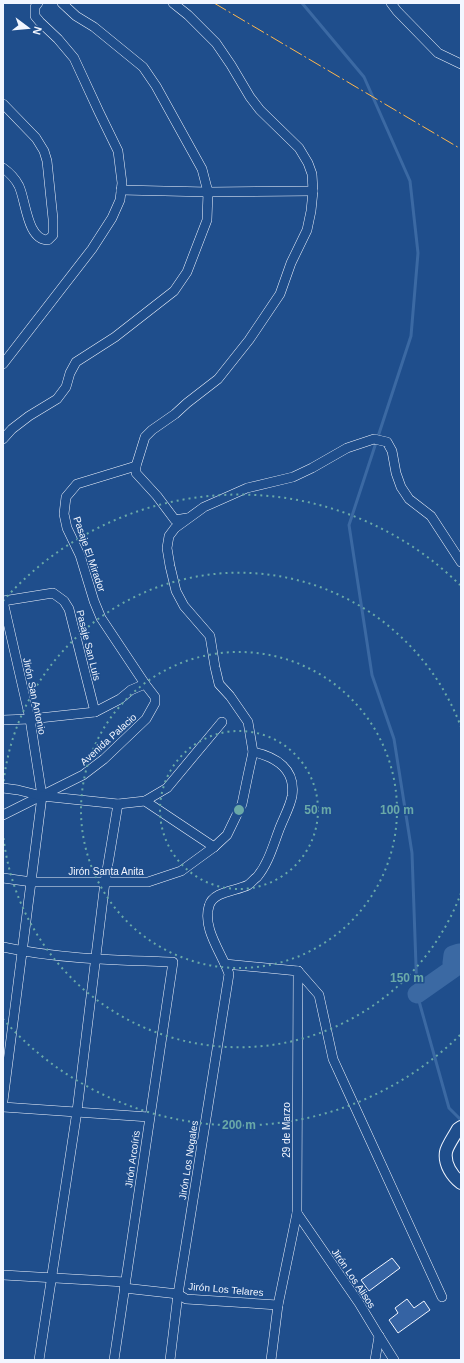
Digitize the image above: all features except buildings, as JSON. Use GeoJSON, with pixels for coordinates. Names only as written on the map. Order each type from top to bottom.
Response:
{"type":"FeatureCollection","features":[{"type":"Feature","properties":{"kind":"street"},"geometry":{"type":"LineString","coordinates":[[3,364],[92,249],[112,218],[120,200],[121,190],[121,166],[118,151],[74,58],[36,16],[35,7],[38,3]]}},
{"type":"Feature","properties":{"kind":"street"},"geometry":{"type":"LineString","coordinates":[[3,439],[12,429],[29,416],[57,399],[66,387],[70,372],[76,362],[115,337],[174,290],[187,272],[206,220],[208,192],[202,169],[169,107],[143,67],[94,27],[76,16],[62,3]]}},
{"type":"Feature","properties":{"kind":"street"},"geometry":{"type":"LineString","coordinates":[[173,3],[188,15],[216,44],[231,64],[250,97],[260,110],[299,148],[308,163],[312,174],[313,190],[307,230],[291,263],[280,294],[249,340],[218,379],[145,437],[136,466],[136,473],[157,496],[175,520],[189,518]]}},
{"type":"Feature","properties":{"kind":"street"},"geometry":{"type":"LineString","coordinates":[[391,3],[438,54],[461,64]]}},
{"type":"Feature","properties":{"kind":"street"},"geometry":{"type":"LineString","coordinates":[[3,104],[36,138],[44,151],[47,161],[54,219],[53,235],[48,240],[42,240],[35,235],[20,188],[15,178],[3,168]]}},
{"type":"Feature","properties":{"kind":"street"},"geometry":{"type":"LineString","coordinates":[[121,190],[208,192],[313,190]]}},
{"type":"Feature","properties":{"kind":"street"},"geometry":{"type":"LineString","coordinates":[[253,752],[248,722],[230,696],[219,684],[210,636],[184,606],[176,591],[167,548],[169,536],[175,528],[204,507],[247,488],[293,477],[347,448],[374,439],[387,442],[392,451],[400,487],[409,499],[431,516],[461,562]]}},
{"type":"Feature","properties":{"kind":"street","name":"Pasaje El Mirador"},"geometry":{"type":"LineString","coordinates":[[136,466],[77,484],[66,497],[64,514],[66,528],[80,555],[94,601],[102,618],[145,684]]}},
{"type":"Feature","properties":{"kind":"street","name":"Pasaje San Luis"},"geometry":{"type":"LineString","coordinates":[[3,601],[52,593],[64,601],[69,609],[95,712]]}},
{"type":"Feature","properties":{"kind":"street","name":"Jirón San Antonio"},"geometry":{"type":"LineString","coordinates":[[3,601],[30,719],[42,796],[3,1101]]}},
{"type":"Feature","properties":{"kind":"street"},"geometry":{"type":"LineString","coordinates":[[3,720],[30,719],[95,712],[120,699],[131,690],[145,684]]}},
{"type":"Feature","properties":{"kind":"street","name":"Avenida Palacio"},"geometry":{"type":"LineString","coordinates":[[42,796],[83,775],[104,759],[146,719],[155,703],[155,697],[145,684]]}},
{"type":"Feature","properties":{"kind":"street"},"geometry":{"type":"LineString","coordinates":[[3,788],[42,796],[118,804],[146,800],[167,788],[222,722]]}},
{"type":"Feature","properties":{"kind":"street","name":"Jirón Santa Anita"},"geometry":{"type":"LineString","coordinates":[[3,878],[32,882],[148,882],[181,871],[214,847],[227,835],[242,804],[253,752]]}},
{"type":"Feature","properties":{"kind":"street","name":"Jirón Los Nogales"},"geometry":{"type":"LineString","coordinates":[[170,1360],[178,1294],[229,974],[207,922],[209,904],[217,896],[248,885],[258,876],[272,849],[292,797],[292,784],[289,773],[274,759],[264,754],[253,752]]}},
{"type":"Feature","properties":{"kind":"street"},"geometry":{"type":"LineString","coordinates":[[3,815],[42,796]]}},
{"type":"Feature","properties":{"kind":"street"},"geometry":{"type":"LineString","coordinates":[[146,800],[214,847]]}},
{"type":"Feature","properties":{"kind":"street"},"geometry":{"type":"LineString","coordinates":[[39,1360],[77,1111],[105,882],[118,804]]}},
{"type":"Feature","properties":{"kind":"street"},"geometry":{"type":"LineString","coordinates":[[3,947],[23,951],[95,959]]}},
{"type":"Feature","properties":{"kind":"street","name":"Jirón Arcoíris"},"geometry":{"type":"LineString","coordinates":[[95,959],[173,962],[114,1360]]}},
{"type":"Feature","properties":{"kind":"street"},"geometry":{"type":"LineString","coordinates":[[225,964],[298,971],[319,995],[333,1059],[442,1298]]}},
{"type":"Feature","properties":{"kind":"street","name":"29 de Marzo"},"geometry":{"type":"LineString","coordinates":[[272,1360],[278,1305],[297,1213],[298,971]]}},
{"type":"Feature","properties":{"kind":"street"},"geometry":{"type":"LineString","coordinates":[[3,1107],[149,1117]]}},
{"type":"Feature","properties":{"kind":"street"},"geometry":{"type":"LineString","coordinates":[[460,1128],[446,1152],[448,1167],[456,1179],[461,1183]]}},
{"type":"Feature","properties":{"kind":"street","name":"Jirón Los Alisos"},"geometry":{"type":"LineString","coordinates":[[297,1213],[359,1302],[394,1360]]}},
{"type":"Feature","properties":{"kind":"street","name":"Jirón Los Telares"},"geometry":{"type":"LineString","coordinates":[[3,1275],[124,1285],[178,1294],[186,1299],[278,1305]]}},
{"type":"Feature","properties":{"kind":"street"},"geometry":{"type":"LineString","coordinates":[[375,1360],[379,1336]]}},
{"type":"Feature","properties":{"kind":"waterway"},"geometry":{"type":"LineString","coordinates":[[302,3],[364,77],[410,181],[418,253],[411,336],[349,525],[372,675],[394,739],[412,853],[417,994],[449,1108],[461,1120]]}},
{"type":"Feature","properties":{"kind":"waterway"},"geometry":{"type":"LineString","coordinates":[[417,994],[454,968],[452,963],[453,955],[461,953]]}},
{"type":"Feature","properties":{"kind":"power"},"geometry":{"type":"LineString","coordinates":[[214,3],[461,149]]}}]}
